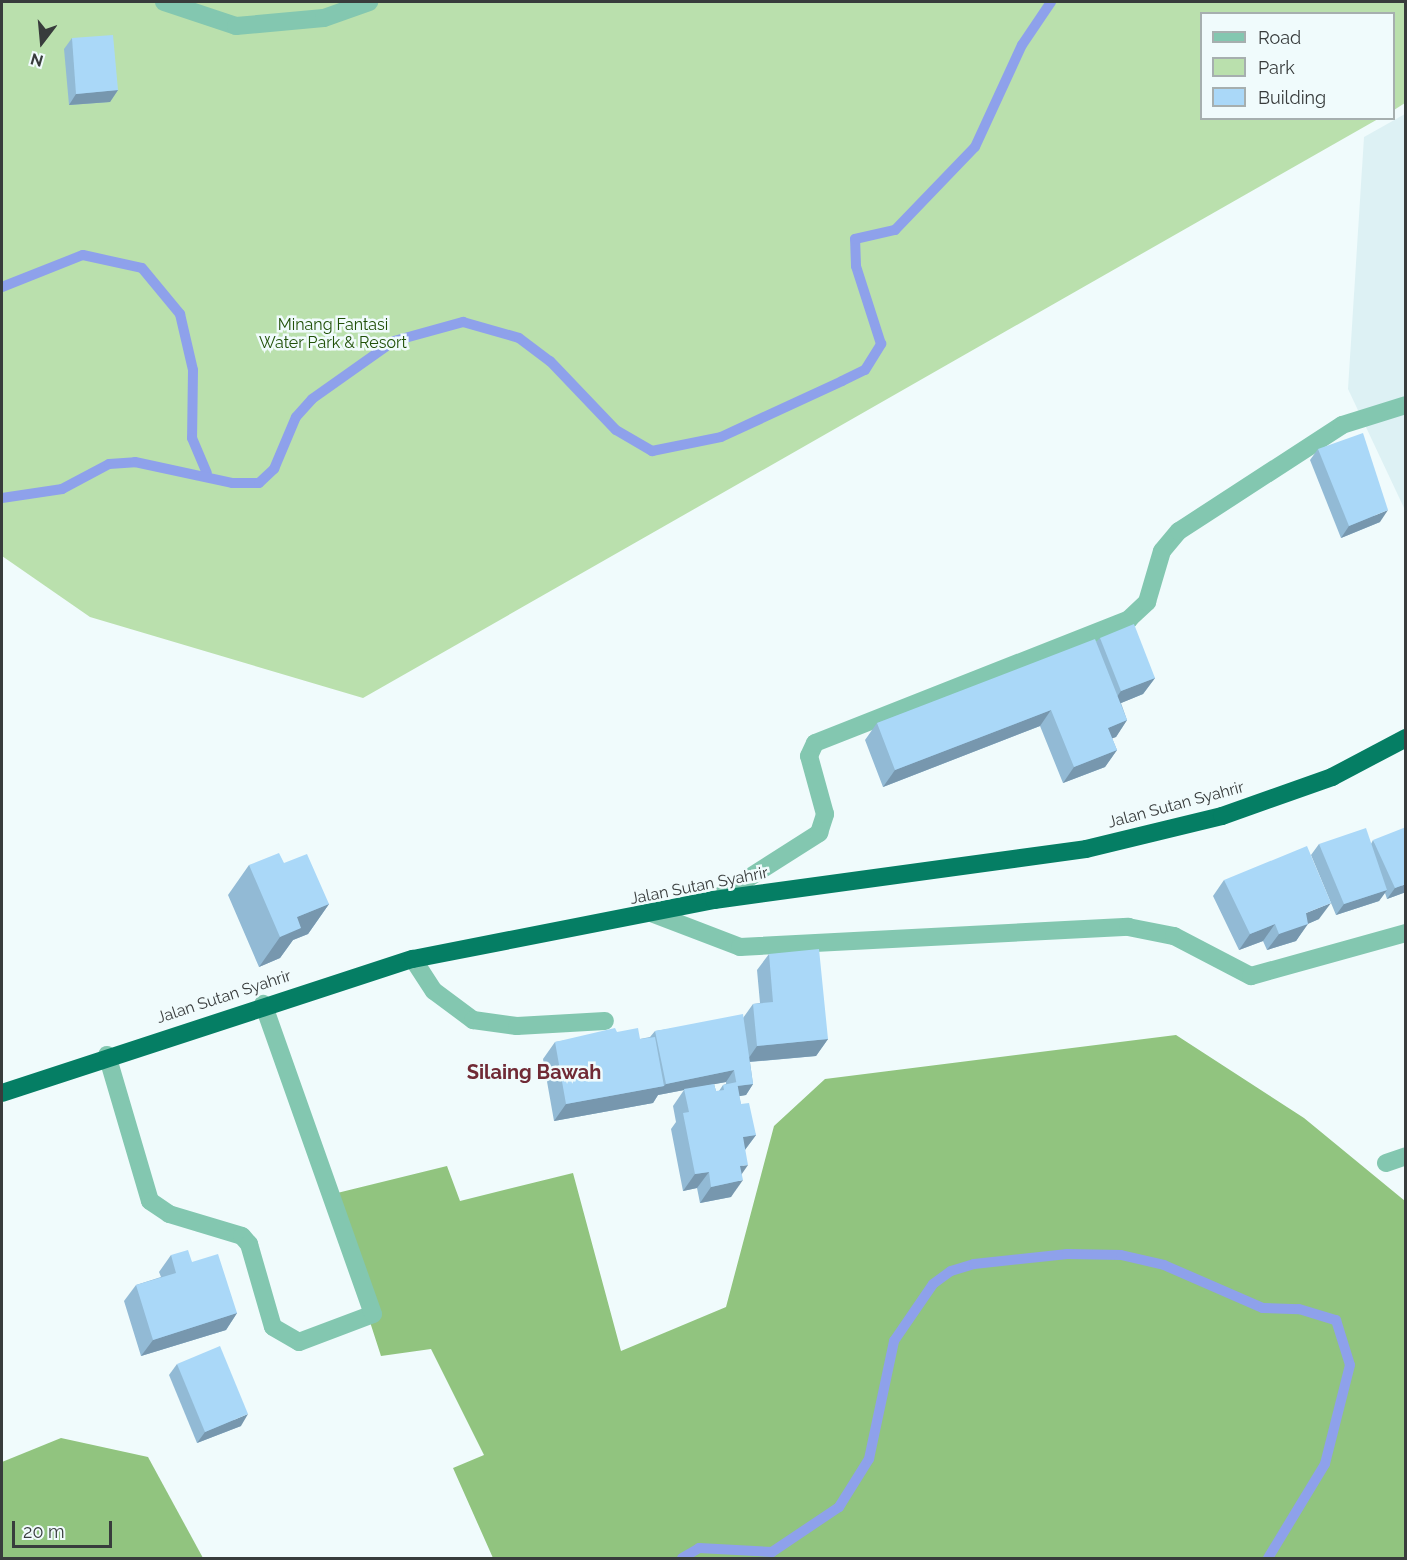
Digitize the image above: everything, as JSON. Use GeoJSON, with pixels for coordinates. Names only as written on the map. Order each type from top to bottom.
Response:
{"type":"FeatureCollection","features":[{"type":"Feature","properties":{"kind":"highway","name":"Jalan Sutan Syahrir"},"geometry":{"type":"LineString","coordinates":[[2,1093],[107,1055],[263,1004],[413,959],[654,915],[714,900],[1086,849],[1222,816],[1332,777],[1406,738]]}},
{"type":"Feature","properties":{"kind":"street"},"geometry":{"type":"LineString","coordinates":[[164,2],[236,26],[324,18],[369,2]]}},
{"type":"Feature","properties":{"kind":"street"},"geometry":{"type":"LineString","coordinates":[[714,900],[819,833],[825,814],[809,756],[815,743],[1128,619],[1147,602],[1162,551],[1179,531],[1342,424],[1406,405]]}},
{"type":"Feature","properties":{"kind":"street"},"geometry":{"type":"LineString","coordinates":[[654,915],[740,947],[1128,927],[1174,936],[1251,976],[1406,933]]}},
{"type":"Feature","properties":{"kind":"street"},"geometry":{"type":"LineString","coordinates":[[413,959],[434,991],[473,1020],[517,1026],[605,1021]]}},
{"type":"Feature","properties":{"kind":"street"},"geometry":{"type":"LineString","coordinates":[[107,1055],[150,1201],[169,1214],[242,1236],[273,1327],[299,1342],[373,1314],[263,1004]]}},
{"type":"Feature","properties":{"kind":"street"},"geometry":{"type":"LineString","coordinates":[[1386,1163],[1406,1156]]}},
{"type":"Feature","properties":{"kind":"shaded area"},"geometry":{"type":"Polygon","coordinates":[[[1405,114],[1405,510],[1348,389],[1364,137],[1405,114]]]}},
{"type":"Feature","properties":{"kind":"green space","name":"Minang Fantasi Water Park & Resort"},"geometry":{"type":"Polygon","coordinates":[[[2,2],[1405,2],[1405,103],[1395,109],[1395,12],[1200,12],[1200,120],[1376,120],[363,698],[90,617],[2,556],[2,2]]]}},
{"type":"Feature","properties":{"kind":"green space"},"geometry":{"type":"Polygon","coordinates":[[[1176,1035],[1304,1118],[1405,1201],[1405,1558],[493,1558],[453,1468],[484,1455],[431,1349],[381,1356],[329,1195],[447,1166],[460,1201],[573,1173],[621,1351],[726,1307],[774,1126],[825,1079],[1176,1035]]]}},
{"type":"Feature","properties":{"kind":"green space"},"geometry":{"type":"Polygon","coordinates":[[[61,1438],[148,1457],[203,1558],[2,1558],[2,1462],[61,1438]]]}},
{"type":"Feature","properties":{"kind":"building"},"geometry":{"type":"Polygon","coordinates":[[[113,35],[118,90],[76,94],[72,38],[113,35]]]}},
{"type":"Feature","properties":{"kind":"building"},"geometry":{"type":"Polygon","coordinates":[[[1363,433],[1388,510],[1349,526],[1318,449],[1363,433]]]}},
{"type":"Feature","properties":{"kind":"building"},"geometry":{"type":"Polygon","coordinates":[[[1134,624],[1155,678],[1121,691],[1100,638],[1134,624]]]}},
{"type":"Feature","properties":{"kind":"building"},"geometry":{"type":"Polygon","coordinates":[[[1095,639],[1127,720],[1108,728],[1117,750],[1074,767],[1051,710],[895,770],[877,723],[1095,639]]]}},
{"type":"Feature","properties":{"kind":"building"},"geometry":{"type":"Polygon","coordinates":[[[1406,827],[1406,884],[1395,888],[1373,840],[1406,827]]]}},
{"type":"Feature","properties":{"kind":"building"},"geometry":{"type":"Polygon","coordinates":[[[1366,828],[1387,890],[1344,904],[1319,844],[1366,828]]]}},
{"type":"Feature","properties":{"kind":"building"},"geometry":{"type":"Polygon","coordinates":[[[1307,846],[1331,903],[1306,913],[1308,924],[1279,934],[1275,924],[1250,934],[1224,880],[1307,846]]]}},
{"type":"Feature","properties":{"kind":"building"},"geometry":{"type":"Polygon","coordinates":[[[279,853],[284,863],[307,854],[329,904],[297,917],[301,928],[280,937],[249,865],[279,853]]]}},
{"type":"Feature","properties":{"kind":"building"},"geometry":{"type":"Polygon","coordinates":[[[819,949],[828,1039],[757,1046],[753,1004],[773,1002],[769,954],[819,949]]]}},
{"type":"Feature","properties":{"kind":"building"},"geometry":{"type":"Polygon","coordinates":[[[743,1014],[753,1084],[737,1086],[734,1070],[666,1084],[655,1031],[743,1014]]]}},
{"type":"Feature","properties":{"kind":"building"},"geometry":{"type":"Polygon","coordinates":[[[615,1028],[617,1032],[638,1028],[640,1039],[655,1037],[664,1086],[566,1104],[555,1042],[615,1028]]]}},
{"type":"Feature","properties":{"kind":"building"},"geometry":{"type":"Polygon","coordinates":[[[737,1082],[741,1104],[749,1103],[756,1135],[743,1137],[748,1165],[740,1166],[743,1180],[711,1187],[709,1172],[695,1174],[683,1113],[689,1112],[684,1089],[714,1084],[716,1091],[724,1090],[723,1085],[737,1082]]]}},
{"type":"Feature","properties":{"kind":"building"},"geometry":{"type":"Polygon","coordinates":[[[188,1250],[192,1262],[218,1254],[237,1313],[153,1340],[136,1285],[176,1273],[171,1255],[188,1250]]]}},
{"type":"Feature","properties":{"kind":"building"},"geometry":{"type":"Polygon","coordinates":[[[220,1346],[248,1414],[205,1432],[177,1364],[220,1346]]]}},
{"type":"Feature","properties":{"kind":"waterway"},"geometry":{"type":"LineString","coordinates":[[2,498],[62,489],[109,464],[135,462],[232,483],[259,483],[274,469],[296,417],[312,399],[394,341],[463,322],[519,338],[550,361],[616,430],[652,451],[721,437],[842,381],[865,370],[881,344],[856,266],[855,239],[895,230],[975,147],[1022,45],[1051,2]]}},
{"type":"Feature","properties":{"kind":"waterway"},"geometry":{"type":"LineString","coordinates":[[2,287],[83,255],[142,268],[180,314],[193,370],[192,438],[207,473]]}},
{"type":"Feature","properties":{"kind":"waterway"},"geometry":{"type":"LineString","coordinates":[[682,1558],[699,1548],[772,1552],[839,1507],[869,1459],[894,1341],[933,1284],[951,1271],[974,1264],[1067,1254],[1121,1255],[1164,1265],[1263,1308],[1299,1309],[1336,1320],[1350,1365],[1325,1464],[1268,1558]]}},
{"type":"Feature","properties":{"kind":"district","name":"Silaing Bawah"},"geometry":{"type":"Point","coordinates":[534,1072]}}]}
